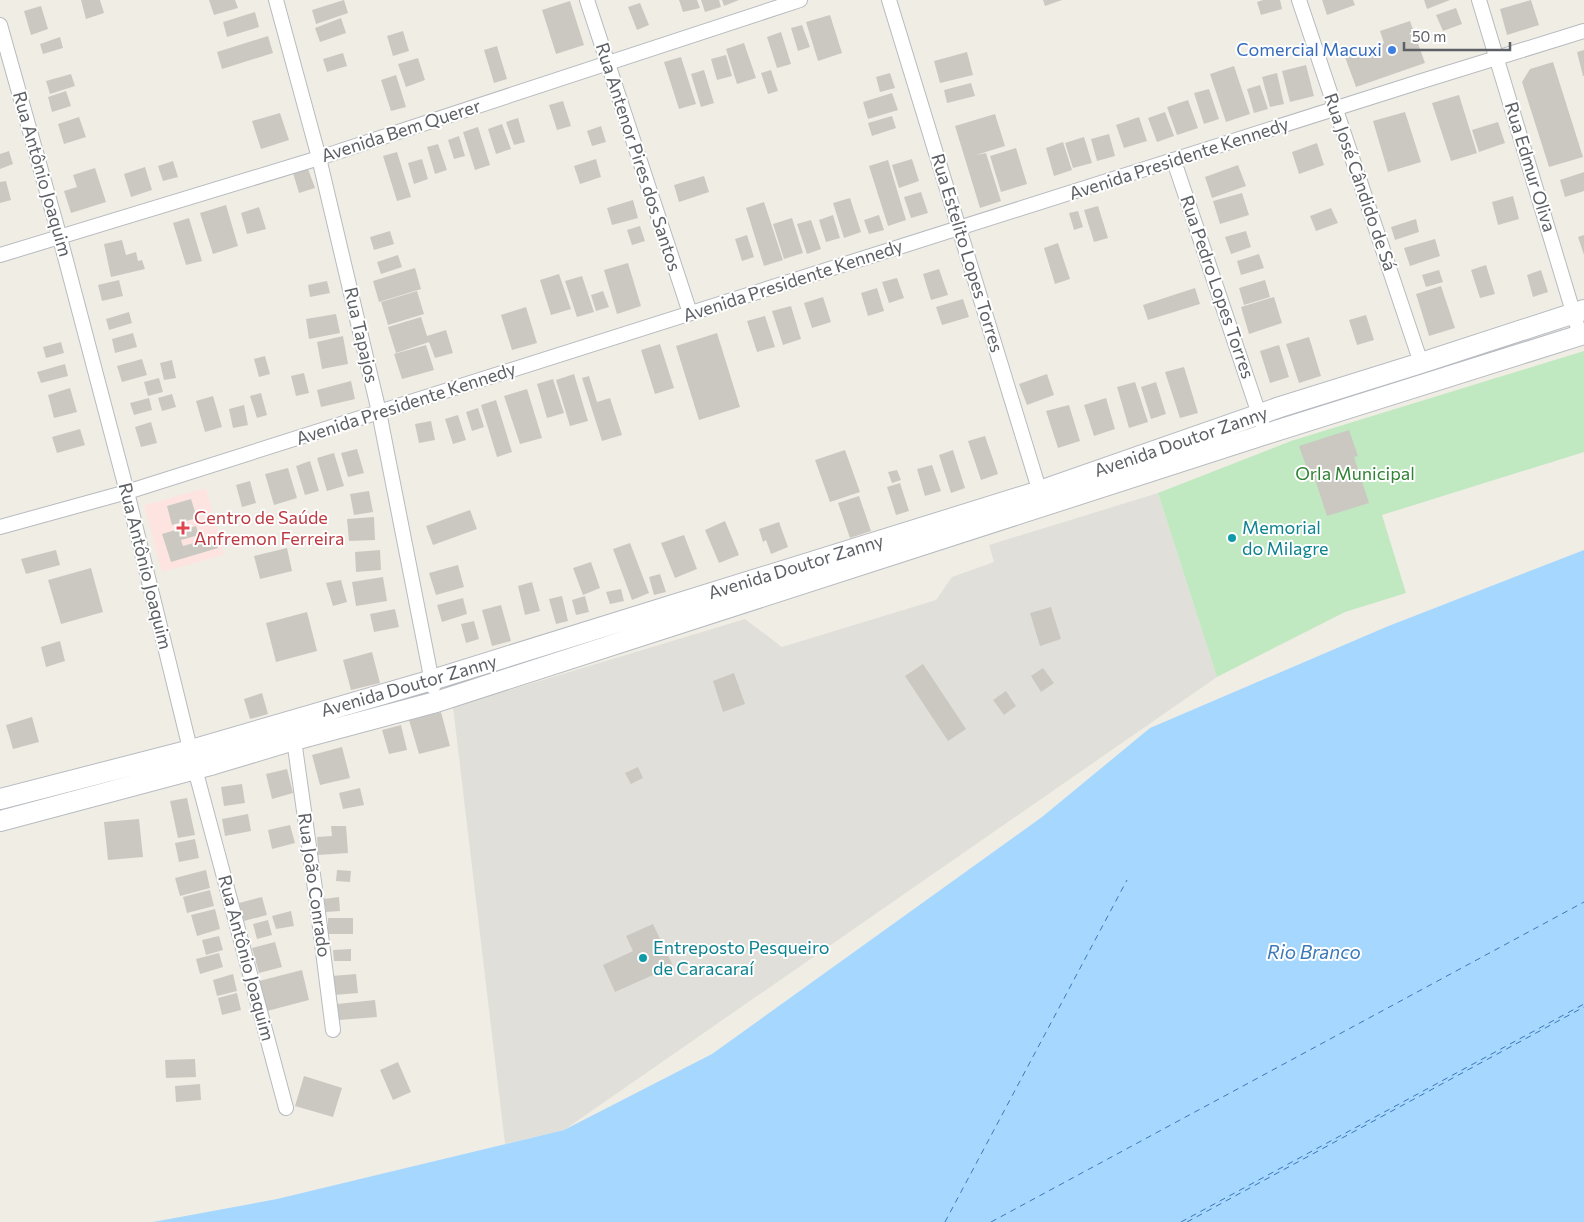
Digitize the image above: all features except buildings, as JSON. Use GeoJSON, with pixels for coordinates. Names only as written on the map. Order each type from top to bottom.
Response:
{"type":"FeatureCollection","features":[{"type":"Feature","properties":{"kind":"street","name":"Rua Tapajos"},"geometry":{"type":"LineString","coordinates":[[276,0],[319,158],[379,412],[436,702]]}},
{"type":"Feature","properties":{"kind":"street","name":"Rua Antenor Pires dos Santos"},"geometry":{"type":"LineString","coordinates":[[587,0],[690,314]]}},
{"type":"Feature","properties":{"kind":"street","name":"Avenida Bem Querer"},"geometry":{"type":"LineString","coordinates":[[0,255],[319,158],[800,0]]}},
{"type":"Feature","properties":{"kind":"street","name":"Rua Estelito Lopes Torres"},"geometry":{"type":"LineString","coordinates":[[889,0],[1042,498]]}},
{"type":"Feature","properties":{"kind":"street","name":"Rua José Cândido de Sá"},"geometry":{"type":"LineString","coordinates":[[1300,0],[1421,363]]}},
{"type":"Feature","properties":{"kind":"street","name":"Rua Edmur Oliva"},"geometry":{"type":"LineString","coordinates":[[1479,0],[1579,312],[1582,334]]}},
{"type":"Feature","properties":{"kind":"street","name":"Rua Antônio Joaquim"},"geometry":{"type":"LineString","coordinates":[[0,25],[60,238],[127,492],[193,759],[286,1108]]}},
{"type":"Feature","properties":{"kind":"street","name":"Avenida Presidente Kennedy"},"geometry":{"type":"LineString","coordinates":[[0,527],[127,492],[1584,31]]}},
{"type":"Feature","properties":{"kind":"street","name":"Rua Pedro Lopes Torres"},"geometry":{"type":"LineString","coordinates":[[1174,161],[1266,434]]}},
{"type":"Feature","properties":{"kind":"street","name":"Avenida Doutor Zanny"},"geometry":{"type":"LineString","coordinates":[[0,800],[193,759],[294,740],[436,702],[1042,498],[1260,414],[1579,312]]}},
{"type":"Feature","properties":{"kind":"street","name":"Avenida Doutor Zanny"},"geometry":{"type":"LineString","coordinates":[[0,821],[432,680],[1042,498],[1266,434],[1582,334]]}},
{"type":"Feature","properties":{"kind":"street","name":"Rua João Conrado"},"geometry":{"type":"LineString","coordinates":[[294,740],[333,1030]]}},
{"type":"Feature","properties":{"kind":"shaded area","name":"Centro de Saúde Anfremon Ferreira"},"geometry":{"type":"Polygon","coordinates":[[[206,488],[224,555],[162,572],[144,505],[206,488]]]}},
{"type":"Feature","properties":{"kind":"shaded area"},"geometry":{"type":"Polygon","coordinates":[[[1158,493],[1217,677],[564,1130],[505,1144],[453,707],[745,619],[782,647],[936,600],[952,577],[994,562],[989,545],[1158,493]]]}},
{"type":"Feature","properties":{"kind":"green space","name":"Orla Municipal"},"geometry":{"type":"Polygon","coordinates":[[[1584,351],[1584,452],[1382,515],[1406,593],[1345,612],[1217,677],[1158,493],[1291,441],[1584,351]]]}},
{"type":"Feature","properties":{"kind":"water","name":"Rio Branco"},"geometry":{"type":"Polygon","coordinates":[[[1584,550],[1584,1222],[153,1222],[277,1199],[564,1130],[712,1054],[1042,817],[1150,728],[1386,627],[1584,550]]]}},
{"type":"Feature","properties":{"kind":"ferry route"},"geometry":{"type":"LineString","coordinates":[[945,1222],[1127,880]]}},
{"type":"Feature","properties":{"kind":"ferry route"},"geometry":{"type":"LineString","coordinates":[[991,1222],[1584,902]]}},
{"type":"Feature","properties":{"kind":"ferry route"},"geometry":{"type":"LineString","coordinates":[[1181,1222],[1584,1004]]}},
{"type":"Feature","properties":{"kind":"ferry route"},"geometry":{"type":"LineString","coordinates":[[1187,1222],[1584,1007]]}},
{"type":"Feature","properties":{"kind":"place","name":"Comercial Macuxi"},"geometry":{"type":"Point","coordinates":[1392,50]}},
{"type":"Feature","properties":{"kind":"place","name":"Centro de Saúde Anfremon Ferreira"},"geometry":{"type":"Point","coordinates":[183,528]}},
{"type":"Feature","properties":{"kind":"place","name":"Memorial do Milagre"},"geometry":{"type":"Point","coordinates":[1232,538]}},
{"type":"Feature","properties":{"kind":"place","name":"Entreposto Pesqueiro de Caracaraí"},"geometry":{"type":"Point","coordinates":[643,958]}}]}
